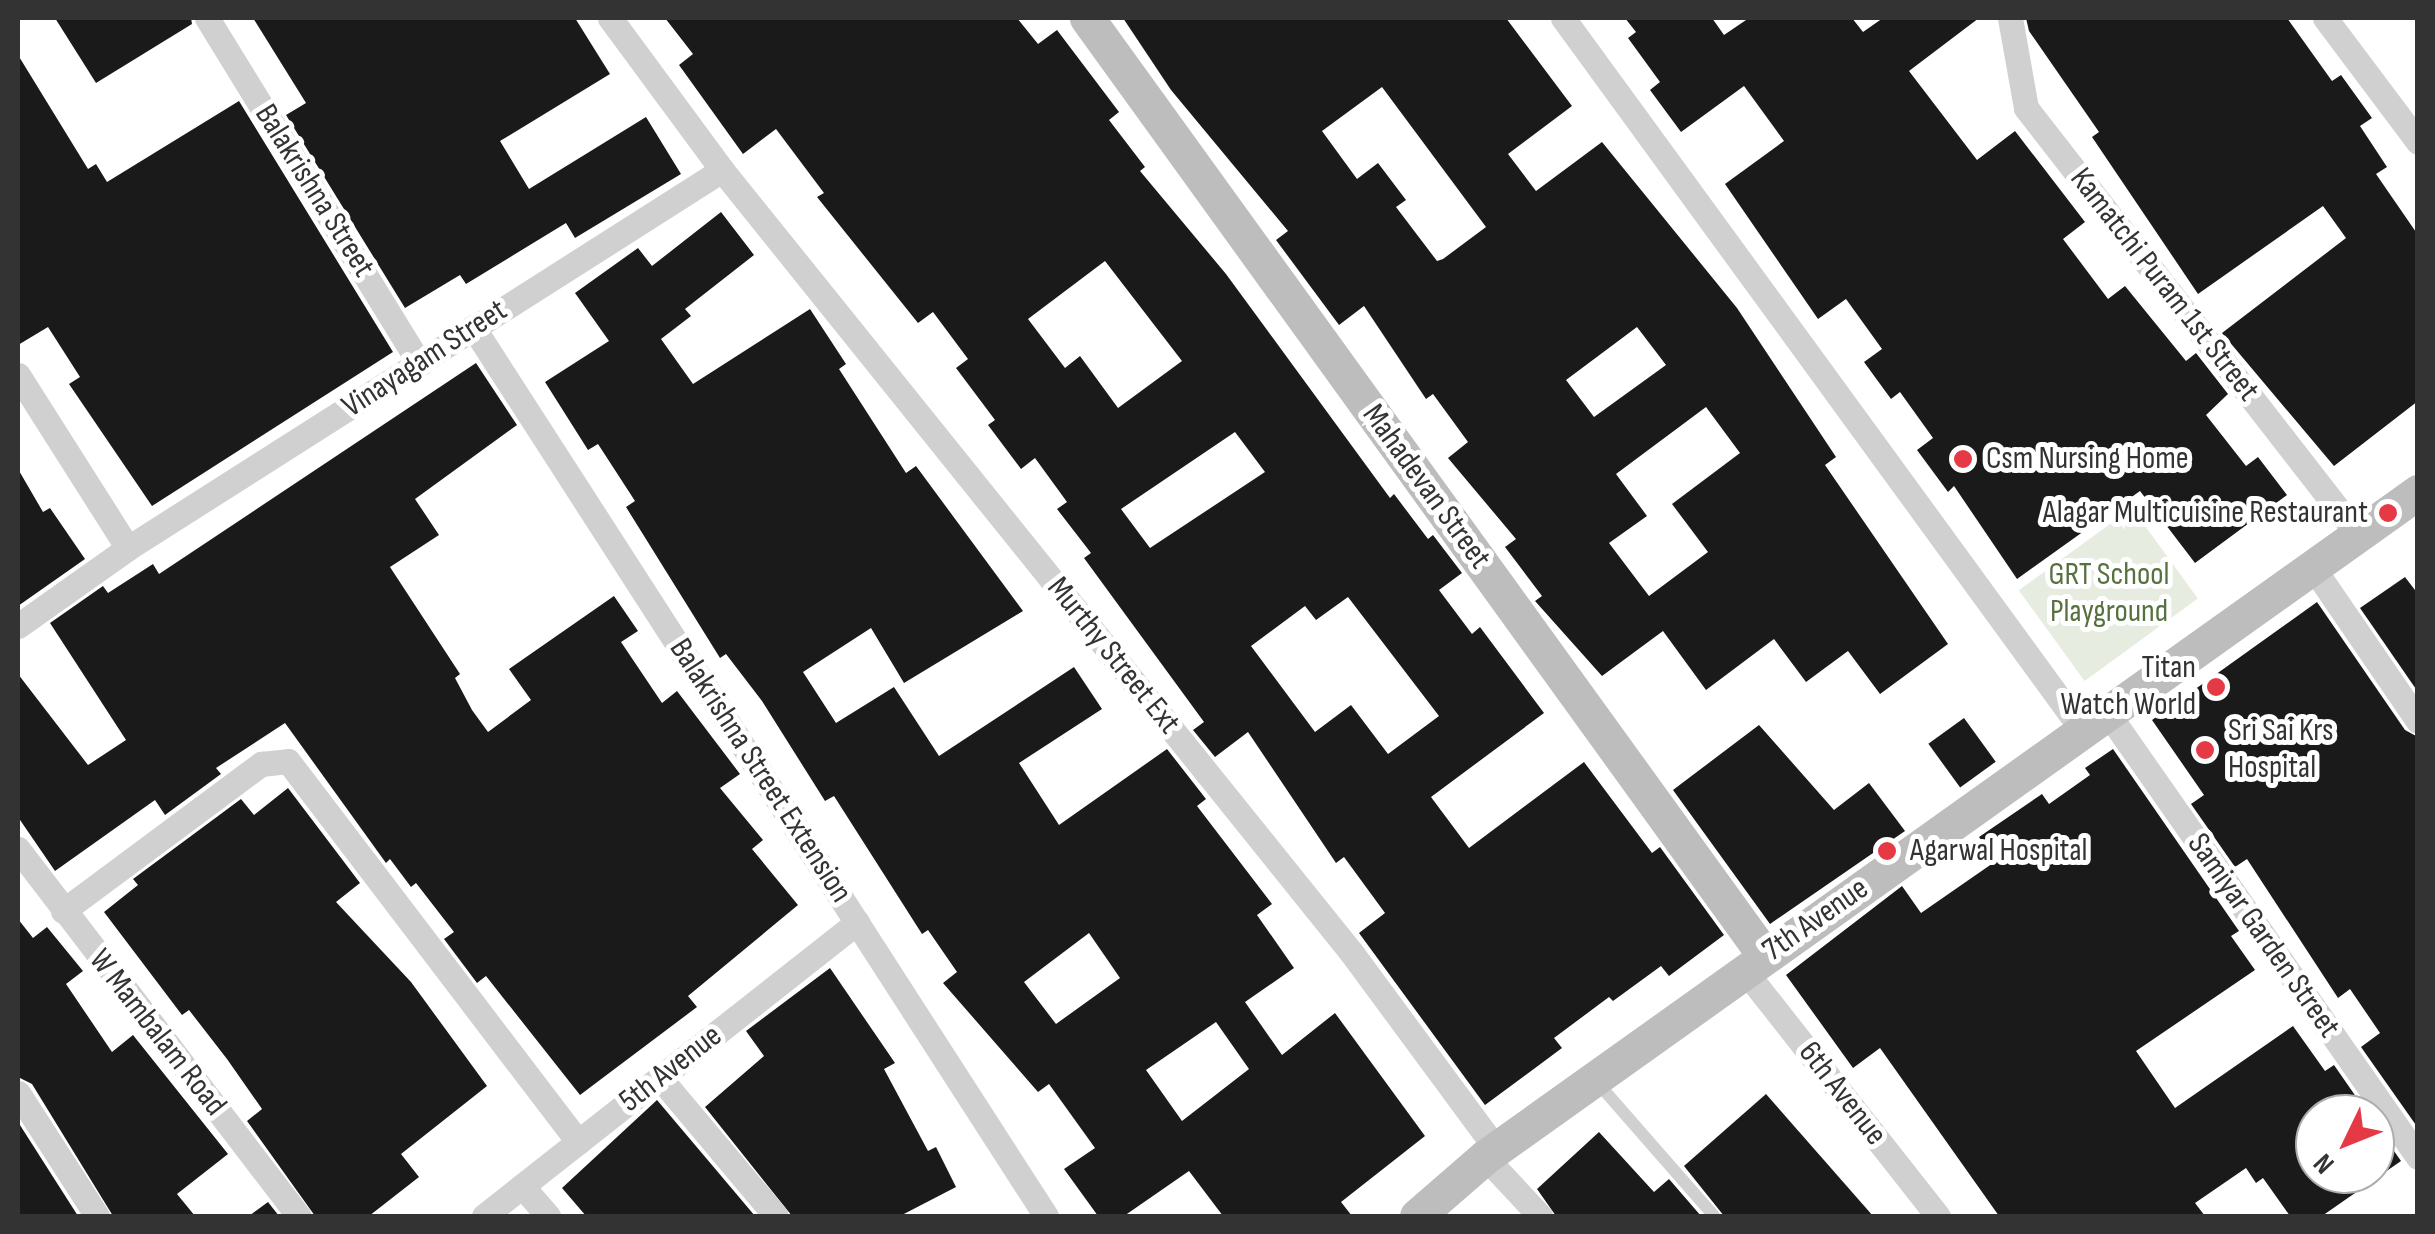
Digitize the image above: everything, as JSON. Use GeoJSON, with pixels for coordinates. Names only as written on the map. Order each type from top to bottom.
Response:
{"type":"FeatureCollection","features":[{"type":"Feature","properties":{"kind":"main road","name":"Mahadevan Street"},"geometry":{"type":"LineString","coordinates":[[1087,18],[1755,963]]}},
{"type":"Feature","properties":{"kind":"main road","name":"7th Avenue"},"geometry":{"type":"LineString","coordinates":[[1417,1216],[1490,1152],[2418,492]]}},
{"type":"Feature","properties":{"kind":"street","name":"Balakrishna Street"},"geometry":{"type":"LineString","coordinates":[[208,18],[420,364]]}},
{"type":"Feature","properties":{"kind":"street","name":"Murthy Street Ext"},"geometry":{"type":"LineString","coordinates":[[610,18],[722,170],[1351,952],[1490,1152],[1540,1216]]}},
{"type":"Feature","properties":{"kind":"street","name":"Samiyar Garden Street"},"geometry":{"type":"LineString","coordinates":[[1563,18],[2096,723],[2418,1157]]}},
{"type":"Feature","properties":{"kind":"street","name":"Kamatchi Puram 1st Street"},"geometry":{"type":"LineString","coordinates":[[2010,18],[2026,108],[2359,536]]}},
{"type":"Feature","properties":{"kind":"street"},"geometry":{"type":"LineString","coordinates":[[2325,18],[2418,142]]}},
{"type":"Feature","properties":{"kind":"street","name":"Vinayagam Street"},"geometry":{"type":"LineString","coordinates":[[18,626],[128,548],[722,170]]}},
{"type":"Feature","properties":{"kind":"street","name":"Balakrishna Street Extension"},"geometry":{"type":"LineString","coordinates":[[473,327],[1046,1216]]}},
{"type":"Feature","properties":{"kind":"street"},"geometry":{"type":"LineString","coordinates":[[18,376],[128,548]]}},
{"type":"Feature","properties":{"kind":"street"},"geometry":{"type":"LineString","coordinates":[[2314,569],[2418,721]]}},
{"type":"Feature","properties":{"kind":"street"},"geometry":{"type":"LineString","coordinates":[[63,910],[261,764],[288,762],[578,1142]]}},
{"type":"Feature","properties":{"kind":"street","name":"W Mambalam Road"},"geometry":{"type":"LineString","coordinates":[[18,848],[299,1216]]}},
{"type":"Feature","properties":{"kind":"street","name":"5th Avenue"},"geometry":{"type":"LineString","coordinates":[[484,1216],[857,922]]}},
{"type":"Feature","properties":{"kind":"street","name":"6th Avenue"},"geometry":{"type":"LineString","coordinates":[[1755,963],[1938,1216]]}},
{"type":"Feature","properties":{"kind":"street"},"geometry":{"type":"LineString","coordinates":[[660,1078],[776,1216]]}},
{"type":"Feature","properties":{"kind":"street"},"geometry":{"type":"LineString","coordinates":[[18,1092],[97,1216]]}},
{"type":"Feature","properties":{"kind":"street"},"geometry":{"type":"LineString","coordinates":[[522,1186],[548,1216]]}},
{"type":"Feature","properties":{"kind":"lane"},"geometry":{"type":"LineString","coordinates":[[1595,1079],[1714,1216]]}},
{"type":"Feature","properties":{"kind":"green space","name":"GRT School Playground"},"geometry":{"type":"Polygon","coordinates":[[[2132,508],[2198,599],[2085,681],[2019,590],[2132,508]]]}},
{"type":"Feature","properties":{"kind":"building"},"geometry":{"type":"Polygon","coordinates":[[[55,18],[191,18],[192,24],[96,83],[55,18]]]}},
{"type":"Feature","properties":{"kind":"building"},"geometry":{"type":"Polygon","coordinates":[[[253,18],[575,18],[610,74],[500,141],[529,189],[646,117],[681,174],[575,238],[566,223],[466,284],[460,275],[405,308],[286,115],[306,103],[253,18]]]}},
{"type":"Feature","properties":{"kind":"building"},"geometry":{"type":"Polygon","coordinates":[[[665,18],[1017,18],[1038,44],[1057,30],[1119,112],[1109,120],[1145,167],[1140,171],[1226,274],[1390,498],[1394,494],[1428,539],[1433,535],[1462,573],[1439,590],[1472,634],[1480,627],[1544,713],[1431,797],[1469,848],[1584,762],[1652,853],[1660,847],[1724,935],[1669,976],[1661,966],[1613,1001],[1609,997],[1554,1038],[1562,1048],[1485,1105],[1359,933],[1385,913],[1344,857],[1336,863],[1248,732],[1215,757],[1193,730],[1204,722],[1084,558],[1091,553],[1057,509],[1067,502],[1035,458],[1021,469],[988,425],[995,420],[956,368],[968,359],[933,312],[918,323],[817,197],[824,193],[776,129],[743,154],[679,65],[693,54],[665,18]],[[1105,261],[1028,319],[1065,368],[1080,356],[1118,408],[1182,361],[1105,261]],[[1235,432],[1121,509],[1150,548],[1265,472],[1235,432]],[[1348,597],[1316,620],[1305,606],[1251,646],[1315,732],[1351,705],[1388,754],[1439,716],[1348,597]]]}},
{"type":"Feature","properties":{"kind":"building"},"geometry":{"type":"Polygon","coordinates":[[[1123,18],[1506,18],[1572,106],[1508,154],[1536,191],[1602,142],[1737,308],[1836,457],[1825,465],[1948,644],[1880,694],[1848,651],[1806,682],[1774,639],[1706,690],[1663,631],[1602,676],[1535,601],[1542,596],[1505,547],[1516,539],[1448,458],[1468,442],[1433,394],[1426,399],[1364,306],[1339,325],[1276,240],[1288,231],[1171,90],[1123,18]],[[1382,87],[1322,131],[1357,179],[1378,163],[1406,200],[1396,207],[1437,261],[1443,259],[1486,227],[1382,87]],[[1637,327],[1566,380],[1594,417],[1666,365],[1637,327]],[[1706,407],[1616,474],[1647,516],[1609,543],[1649,596],[1708,552],[1672,504],[1740,453],[1706,407]]]}},
{"type":"Feature","properties":{"kind":"building"},"geometry":{"type":"Polygon","coordinates":[[[1625,18],[1712,18],[1724,35],[1749,18],[1852,18],[1863,32],[1883,18],[1979,18],[1909,71],[1977,160],[2015,131],[2085,222],[2063,239],[2108,299],[2125,286],[2186,361],[2196,353],[2228,394],[2206,415],[2246,466],[2258,457],[2287,495],[2195,563],[2140,491],[2017,579],[1954,486],[1948,492],[1917,450],[1933,438],[1900,392],[1891,399],[1864,362],[1882,349],[1846,299],[1818,319],[1725,184],[1784,141],[1744,86],[1681,132],[1650,90],[1660,82],[1628,38],[1636,32],[1625,18]]]}},
{"type":"Feature","properties":{"kind":"building"},"geometry":{"type":"Polygon","coordinates":[[[2026,18],[2287,18],[2332,81],[2341,75],[2372,118],[2360,126],[2387,167],[2376,174],[2418,235],[2418,401],[2334,466],[2222,333],[2346,238],[2323,206],[2198,294],[2092,137],[2099,132],[2029,31],[2026,18]]]}},
{"type":"Feature","properties":{"kind":"building"},"geometry":{"type":"Polygon","coordinates":[[[18,55],[88,169],[96,164],[107,182],[239,101],[393,352],[152,506],[69,384],[80,377],[48,327],[18,345],[18,55]]]}},
{"type":"Feature","properties":{"kind":"building"},"geometry":{"type":"Polygon","coordinates":[[[721,212],[754,255],[685,309],[691,316],[661,339],[693,384],[810,309],[846,364],[839,369],[906,473],[916,466],[1023,611],[904,683],[871,628],[803,672],[836,723],[894,687],[939,756],[1074,667],[1102,709],[1019,763],[1059,825],[1167,749],[1206,799],[1197,806],[1272,904],[1257,915],[1294,968],[1245,1002],[1282,1055],[1335,1013],[1425,1136],[1341,1202],[1352,1216],[1223,1216],[1189,1171],[1124,1216],[1098,1216],[1064,1169],[1095,1148],[1049,1084],[1038,1092],[943,983],[957,972],[928,930],[922,934],[834,796],[825,801],[762,701],[726,654],[720,658],[626,507],[635,501],[598,444],[588,450],[545,382],[609,341],[575,293],[638,248],[652,266],[721,212]],[[1089,933],[1024,982],[1056,1024],[1120,978],[1089,933]],[[1216,1022],[1146,1070],[1182,1121],[1249,1069],[1216,1022]]]}},
{"type":"Feature","properties":{"kind":"building"},"geometry":{"type":"Polygon","coordinates":[[[476,363],[517,425],[415,499],[439,535],[390,567],[460,674],[455,678],[472,710],[488,732],[531,700],[509,669],[614,596],[638,631],[621,642],[662,703],[677,691],[740,774],[720,788],[763,840],[752,849],[798,905],[688,996],[697,1007],[580,1095],[486,976],[477,983],[444,939],[454,932],[416,883],[411,887],[390,859],[386,863],[285,723],[216,768],[221,774],[165,815],[155,800],[55,871],[18,817],[18,674],[88,765],[126,740],[50,623],[103,586],[108,593],[153,564],[159,574],[476,363]]]}},
{"type":"Feature","properties":{"kind":"building"},"geometry":{"type":"Polygon","coordinates":[[[18,469],[43,512],[50,508],[85,559],[18,606],[18,469]]]}},
{"type":"Feature","properties":{"kind":"building"},"geometry":{"type":"Polygon","coordinates":[[[2405,577],[2418,594],[2418,692],[2360,608],[2405,577]]]}},
{"type":"Feature","properties":{"kind":"building"},"geometry":{"type":"Polygon","coordinates":[[[2317,602],[2405,730],[2418,737],[2418,1128],[2361,1047],[2380,1033],[2350,989],[2338,998],[2247,859],[2235,867],[2191,804],[2204,795],[2152,720],[2317,602]]]}},
{"type":"Feature","properties":{"kind":"building"},"geometry":{"type":"Polygon","coordinates":[[[1964,718],[1996,762],[1960,788],[1928,744],[1964,718]]]}},
{"type":"Feature","properties":{"kind":"building"},"geometry":{"type":"Polygon","coordinates":[[[1759,725],[1834,810],[1869,783],[1905,831],[1770,924],[1673,790],[1759,725]]]}},
{"type":"Feature","properties":{"kind":"building"},"geometry":{"type":"Polygon","coordinates":[[[2113,749],[2239,931],[2231,936],[2255,970],[2136,1051],[2175,1108],[2293,1026],[2325,1071],[2334,1065],[2354,1094],[2295,1094],[2295,1194],[2354,1194],[2322,1216],[2290,1216],[2263,1178],[2256,1183],[2246,1168],[2195,1203],[2205,1216],[1999,1216],[1880,1048],[1853,1068],[1786,975],[1902,886],[1921,913],[1996,861],[1979,837],[2042,794],[2049,804],[2090,775],[2085,768],[2113,749]]]}},
{"type":"Feature","properties":{"kind":"building"},"geometry":{"type":"Polygon","coordinates":[[[288,788],[360,883],[336,902],[411,982],[487,1086],[401,1154],[419,1177],[369,1216],[315,1216],[247,1121],[262,1109],[189,1010],[182,1015],[104,912],[138,885],[133,879],[241,799],[254,815],[288,788]]]}},
{"type":"Feature","properties":{"kind":"building"},"geometry":{"type":"Polygon","coordinates":[[[18,919],[33,938],[47,927],[83,971],[66,984],[112,1052],[133,1035],[228,1154],[177,1194],[195,1216],[113,1216],[32,1084],[18,1077],[18,919]]]}},
{"type":"Feature","properties":{"kind":"building"},"geometry":{"type":"Polygon","coordinates":[[[830,968],[895,1063],[884,1069],[928,1151],[936,1147],[956,1187],[900,1216],[792,1216],[705,1107],[764,1056],[746,1031],[830,968]]]}},
{"type":"Feature","properties":{"kind":"building"},"geometry":{"type":"Polygon","coordinates":[[[1766,1094],[1873,1216],[1724,1216],[1684,1166],[1766,1094]]]}},
{"type":"Feature","properties":{"kind":"building"},"geometry":{"type":"Polygon","coordinates":[[[657,1100],[755,1216],[586,1216],[562,1188],[657,1100]]]}},
{"type":"Feature","properties":{"kind":"building"},"geometry":{"type":"Polygon","coordinates":[[[18,1122],[78,1216],[18,1216],[18,1122]]]}},
{"type":"Feature","properties":{"kind":"building"},"geometry":{"type":"Polygon","coordinates":[[[1599,1132],[1654,1192],[1669,1179],[1701,1216],[1556,1216],[1537,1189],[1599,1132]]]}},
{"type":"Feature","properties":{"kind":"building"},"geometry":{"type":"Polygon","coordinates":[[[268,1202],[279,1216],[249,1216],[268,1202]]]}},
{"type":"Feature","properties":{"kind":"place","name":"Csm Nursing Home"},"geometry":{"type":"Point","coordinates":[1963,459]}},
{"type":"Feature","properties":{"kind":"place","name":"Alagar Multicuisine Restaurant"},"geometry":{"type":"Point","coordinates":[2388,513]}},
{"type":"Feature","properties":{"kind":"place","name":"Titan Watch World"},"geometry":{"type":"Point","coordinates":[2216,687]}},
{"type":"Feature","properties":{"kind":"place","name":"Sri Sai Krs Hospital"},"geometry":{"type":"Point","coordinates":[2205,750]}},
{"type":"Feature","properties":{"kind":"place","name":"Agarwal Hospital"},"geometry":{"type":"Point","coordinates":[1887,851]}}]}
